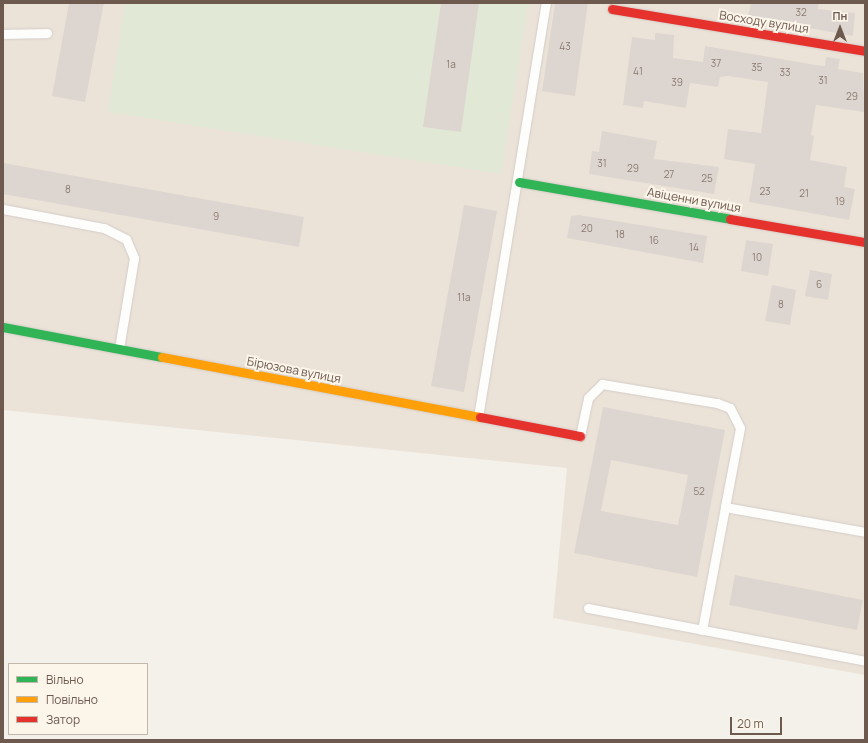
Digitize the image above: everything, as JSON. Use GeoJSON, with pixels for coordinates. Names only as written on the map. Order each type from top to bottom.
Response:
{"type":"FeatureCollection","features":[{"type":"Feature","properties":{"kind":"street","name":"Восходу вулиця"},"geometry":{"type":"LineString","coordinates":[[612,9],[865,51]]}},
{"type":"Feature","properties":{"kind":"street","name":"Авіценни вулиця"},"geometry":{"type":"LineString","coordinates":[[519,182],[865,242]]}},
{"type":"Feature","properties":{"kind":"street","name":"Бірюзова вулиця"},"geometry":{"type":"LineString","coordinates":[[3,327],[580,436]]}},
{"type":"Feature","properties":{"kind":"lane"},"geometry":{"type":"LineString","coordinates":[[478,417],[519,182],[546,3]]}},
{"type":"Feature","properties":{"kind":"lane"},"geometry":{"type":"LineString","coordinates":[[3,34],[47,33]]}},
{"type":"Feature","properties":{"kind":"lane"},"geometry":{"type":"LineString","coordinates":[[3,209],[104,228],[126,239],[134,258],[119,349]]}},
{"type":"Feature","properties":{"kind":"lane"},"geometry":{"type":"LineString","coordinates":[[580,436],[588,398],[602,384],[717,403],[730,408],[740,428],[702,630]]}},
{"type":"Feature","properties":{"kind":"lane"},"geometry":{"type":"LineString","coordinates":[[725,507],[865,532]]}},
{"type":"Feature","properties":{"kind":"lane"},"geometry":{"type":"LineString","coordinates":[[588,608],[865,661]]}},
{"type":"Feature","properties":{"kind":"shaded area"},"geometry":{"type":"Polygon","coordinates":[[[3,3],[865,3],[865,675],[553,618],[567,468],[3,410],[3,3]]]}},
{"type":"Feature","properties":{"kind":"green space"},"geometry":{"type":"Polygon","coordinates":[[[125,3],[528,3],[501,174],[108,112],[125,3]]]}},
{"type":"Feature","properties":{"kind":"building"},"geometry":{"type":"Polygon","coordinates":[[[69,3],[104,3],[85,102],[52,96],[69,3]]]}},
{"type":"Feature","properties":{"kind":"building"},"geometry":{"type":"Polygon","coordinates":[[[441,3],[479,3],[461,132],[423,127],[441,3]]]}},
{"type":"Feature","properties":{"kind":"building"},"geometry":{"type":"Polygon","coordinates":[[[555,3],[588,3],[575,96],[542,91],[555,3]]]}},
{"type":"Feature","properties":{"kind":"building"},"geometry":{"type":"Polygon","coordinates":[[[751,3],[819,3],[818,9],[855,13],[853,36],[748,17],[751,3]]]}},
{"type":"Feature","properties":{"kind":"building"},"geometry":{"type":"Polygon","coordinates":[[[655,33],[674,35],[673,58],[703,62],[705,46],[825,66],[826,57],[840,59],[838,69],[863,73],[864,112],[816,105],[811,135],[814,136],[810,160],[847,167],[844,187],[855,189],[849,220],[749,202],[755,164],[724,159],[728,129],[761,133],[768,82],[728,76],[720,77],[718,87],[690,83],[686,108],[644,101],[643,108],[623,105],[632,37],[655,40],[655,33]]]}},
{"type":"Feature","properties":{"kind":"building"},"geometry":{"type":"Polygon","coordinates":[[[602,131],[657,141],[654,159],[719,167],[714,194],[589,174],[592,151],[599,152],[602,131]]]}},
{"type":"Feature","properties":{"kind":"building"},"geometry":{"type":"Polygon","coordinates":[[[3,163],[304,217],[299,247],[3,194],[3,163]]]}},
{"type":"Feature","properties":{"kind":"building"},"geometry":{"type":"Polygon","coordinates":[[[464,205],[497,211],[464,392],[431,386],[464,205]]]}},
{"type":"Feature","properties":{"kind":"building"},"geometry":{"type":"Polygon","coordinates":[[[579,215],[707,236],[703,263],[567,238],[571,216],[579,215]]]}},
{"type":"Feature","properties":{"kind":"building"},"geometry":{"type":"Polygon","coordinates":[[[746,240],[773,244],[768,276],[741,271],[746,240]]]}},
{"type":"Feature","properties":{"kind":"building"},"geometry":{"type":"Polygon","coordinates":[[[810,270],[832,274],[828,300],[805,296],[810,270]]]}},
{"type":"Feature","properties":{"kind":"building"},"geometry":{"type":"Polygon","coordinates":[[[772,285],[796,290],[790,325],[765,321],[772,285]]]}},
{"type":"Feature","properties":{"kind":"building"},"geometry":{"type":"Polygon","coordinates":[[[603,407],[725,430],[697,577],[574,553],[603,407]],[[611,460],[601,511],[678,525],[688,475],[611,460]]]}},
{"type":"Feature","properties":{"kind":"building"},"geometry":{"type":"Polygon","coordinates":[[[735,575],[863,600],[857,630],[729,605],[735,575]]]}},
{"type":"Feature","properties":{"kind":"traffic: fast"},"geometry":{"type":"LineString","coordinates":[[519,182],[730,219]]}},
{"type":"Feature","properties":{"kind":"traffic: fast"},"geometry":{"type":"LineString","coordinates":[[3,327],[162,357]]}},
{"type":"Feature","properties":{"kind":"traffic: slow"},"geometry":{"type":"LineString","coordinates":[[162,357],[480,417]]}},
{"type":"Feature","properties":{"kind":"traffic: jam"},"geometry":{"type":"LineString","coordinates":[[612,9],[865,51]]}},
{"type":"Feature","properties":{"kind":"traffic: jam"},"geometry":{"type":"LineString","coordinates":[[730,219],[865,242]]}},
{"type":"Feature","properties":{"kind":"traffic: jam"},"geometry":{"type":"LineString","coordinates":[[480,417],[580,436]]}}]}
